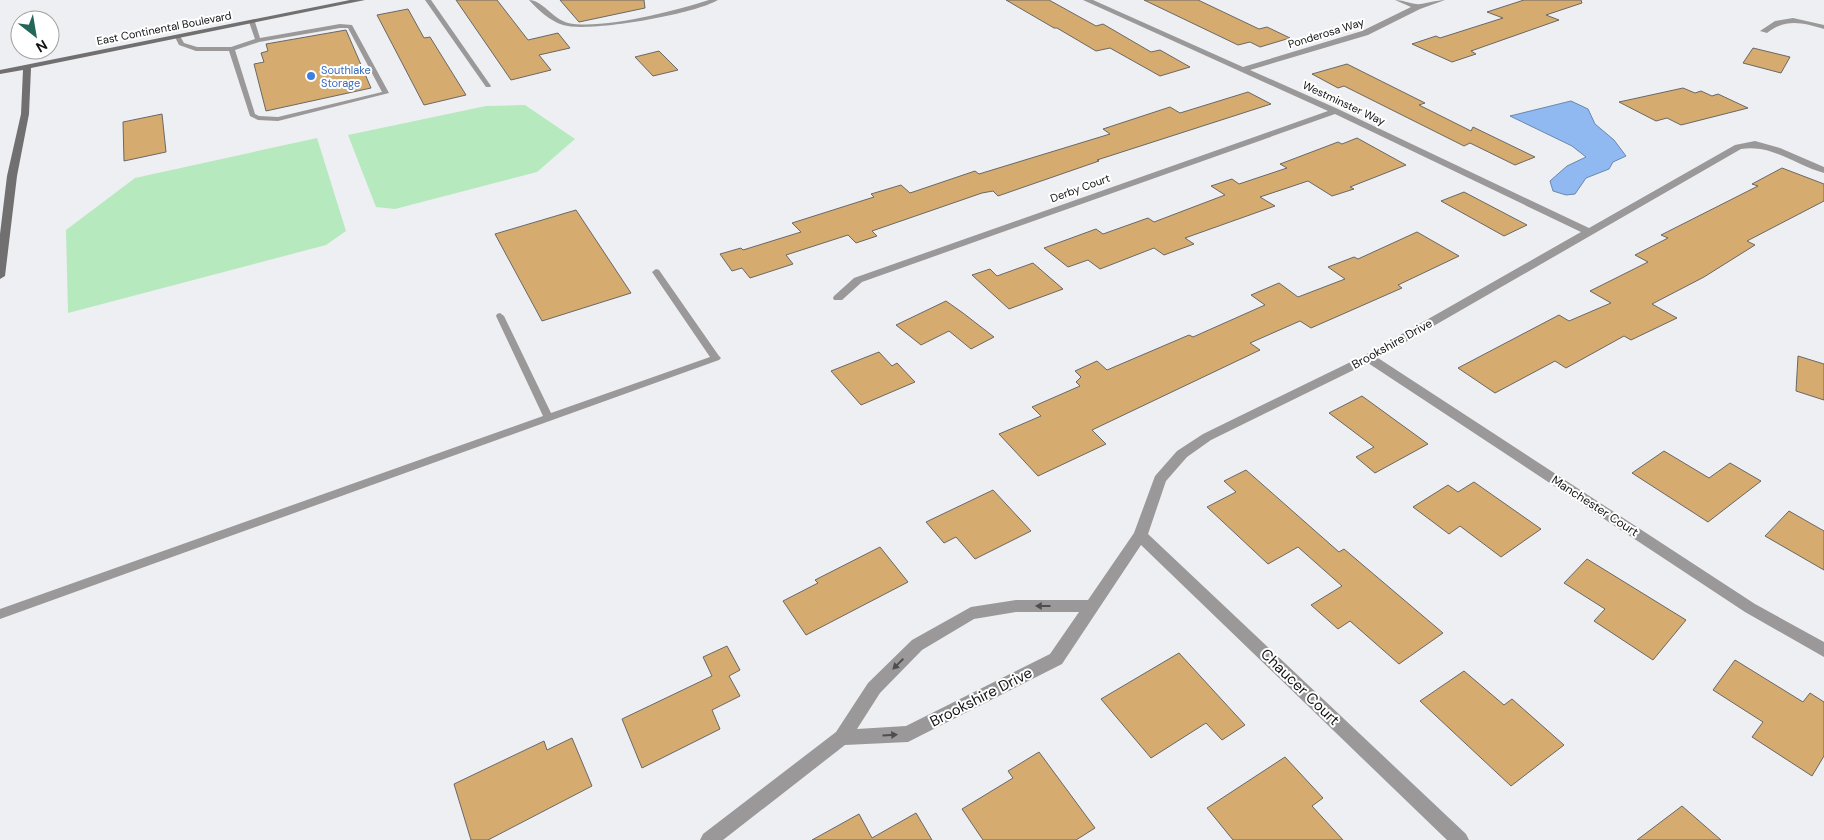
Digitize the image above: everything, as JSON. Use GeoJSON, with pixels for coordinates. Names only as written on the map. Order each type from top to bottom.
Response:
{"type":"FeatureCollection","features":[{"type":"Feature","properties":{"kind":"street","name":"East Continental Boulevard"},"geometry":{"type":"LineString","coordinates":[[0,72],[361,0]]}},
{"type":"Feature","properties":{"kind":"street","name":"Westminster Way"},"geometry":{"type":"LineString","coordinates":[[1087,0],[1335,111],[1588,232]]}},
{"type":"Feature","properties":{"kind":"street"},"geometry":{"type":"LineString","coordinates":[[1399,0],[1417,7]]}},
{"type":"Feature","properties":{"kind":"street","name":"Ponderosa Way"},"geometry":{"type":"LineString","coordinates":[[1242,70],[1365,33],[1417,7],[1441,0]]}},
{"type":"Feature","properties":{"kind":"street"},"geometry":{"type":"LineString","coordinates":[[1764,31],[1768,27],[1790,19],[1802,20],[1824,27]]}},
{"type":"Feature","properties":{"kind":"street"},"geometry":{"type":"LineString","coordinates":[[0,276],[4,204],[25,114],[27,67]]}},
{"type":"Feature","properties":{"kind":"street","name":"Derby Court"},"geometry":{"type":"LineString","coordinates":[[838,298],[858,280],[1335,111]]}},
{"type":"Feature","properties":{"kind":"street","name":"Brookshire Drive"},"geometry":{"type":"LineString","coordinates":[[842,737],[908,734],[1056,659],[1140,535],[1160,479],[1182,454],[1207,437],[1369,358],[1738,148],[1755,144],[1777,150],[1824,170]]}},
{"type":"Feature","properties":{"kind":"street","name":"Manchester Court"},"geometry":{"type":"LineString","coordinates":[[1369,358],[1742,602],[1824,650]]}},
{"type":"Feature","properties":{"kind":"street","name":"Chaucer Court"},"geometry":{"type":"LineString","coordinates":[[1140,535],[1460,840]]}},
{"type":"Feature","properties":{"kind":"street"},"geometry":{"type":"LineString","coordinates":[[709,840],[842,737],[874,688],[917,645],[971,613],[1016,606],[1092,606]]}},
{"type":"Feature","properties":{"kind":"lane"},"geometry":{"type":"LineString","coordinates":[[428,0],[488,86]]}},
{"type":"Feature","properties":{"kind":"lane"},"geometry":{"type":"LineString","coordinates":[[532,0],[550,17],[569,25],[598,24],[632,19],[715,0]]}},
{"type":"Feature","properties":{"kind":"lane"},"geometry":{"type":"LineString","coordinates":[[252,22],[258,40]]}},
{"type":"Feature","properties":{"kind":"lane"},"geometry":{"type":"LineString","coordinates":[[178,37],[181,44],[188,47],[232,49],[258,40],[340,26],[350,26],[386,93],[278,119],[258,118],[252,115],[232,49]]}},
{"type":"Feature","properties":{"kind":"lane"},"geometry":{"type":"LineString","coordinates":[[0,614],[716,358],[656,272]]}},
{"type":"Feature","properties":{"kind":"lane"},"geometry":{"type":"LineString","coordinates":[[500,316],[549,419]]}},
{"type":"Feature","properties":{"kind":"green space"},"geometry":{"type":"Polygon","coordinates":[[[525,105],[575,139],[537,172],[395,209],[376,207],[348,135],[486,106],[525,105]]]}},
{"type":"Feature","properties":{"kind":"green space"},"geometry":{"type":"Polygon","coordinates":[[[317,138],[346,231],[326,245],[68,313],[66,230],[135,178],[317,138]]]}},
{"type":"Feature","properties":{"kind":"water"},"geometry":{"type":"Polygon","coordinates":[[[1571,101],[1588,109],[1595,124],[1614,140],[1626,156],[1613,162],[1609,169],[1586,178],[1575,194],[1566,195],[1553,191],[1550,181],[1567,166],[1586,157],[1572,146],[1510,116],[1571,101]]]}},
{"type":"Feature","properties":{"kind":"building"},"geometry":{"type":"Polygon","coordinates":[[[456,0],[497,0],[528,40],[558,33],[570,48],[539,55],[551,70],[511,80],[456,0]]]}},
{"type":"Feature","properties":{"kind":"building"},"geometry":{"type":"Polygon","coordinates":[[[560,0],[644,0],[645,8],[579,22],[560,0]]]}},
{"type":"Feature","properties":{"kind":"building"},"geometry":{"type":"Polygon","coordinates":[[[1006,0],[1049,0],[1096,26],[1103,24],[1151,52],[1160,50],[1190,67],[1160,76],[1110,48],[1096,51],[1006,0]]]}},
{"type":"Feature","properties":{"kind":"building"},"geometry":{"type":"Polygon","coordinates":[[[1144,0],[1198,0],[1259,29],[1267,27],[1290,38],[1260,47],[1250,42],[1238,45],[1144,0]]]}},
{"type":"Feature","properties":{"kind":"building"},"geometry":{"type":"Polygon","coordinates":[[[1524,0],[1581,0],[1582,3],[1546,15],[1559,20],[1471,51],[1476,54],[1452,62],[1412,44],[1436,36],[1440,38],[1503,18],[1487,12],[1524,0]]]}},
{"type":"Feature","properties":{"kind":"building"},"geometry":{"type":"Polygon","coordinates":[[[408,9],[424,38],[430,37],[466,95],[424,105],[377,15],[408,9]]]}},
{"type":"Feature","properties":{"kind":"building","name":"Southlake Storage"},"geometry":{"type":"Polygon","coordinates":[[[346,30],[371,88],[266,111],[254,64],[264,62],[261,53],[268,51],[266,44],[346,30]]]}},
{"type":"Feature","properties":{"kind":"building"},"geometry":{"type":"Polygon","coordinates":[[[1753,48],[1790,57],[1781,73],[1743,63],[1753,48]]]}},
{"type":"Feature","properties":{"kind":"building"},"geometry":{"type":"Polygon","coordinates":[[[659,51],[678,70],[653,76],[635,57],[659,51]]]}},
{"type":"Feature","properties":{"kind":"building"},"geometry":{"type":"Polygon","coordinates":[[[1347,64],[1425,103],[1419,105],[1471,131],[1473,127],[1535,157],[1515,165],[1470,143],[1464,146],[1344,86],[1338,88],[1312,74],[1347,64]]]}},
{"type":"Feature","properties":{"kind":"building"},"geometry":{"type":"Polygon","coordinates":[[[1683,88],[1695,93],[1701,91],[1712,96],[1718,94],[1748,108],[1681,125],[1667,118],[1656,121],[1619,102],[1683,88]]]}},
{"type":"Feature","properties":{"kind":"building"},"geometry":{"type":"Polygon","coordinates":[[[1248,92],[1271,104],[1097,160],[1099,161],[998,196],[993,191],[982,193],[872,231],[877,236],[856,243],[848,235],[786,255],[793,264],[750,278],[742,268],[732,271],[720,254],[741,248],[743,250],[801,232],[792,223],[874,197],[871,194],[901,185],[910,193],[975,171],[979,174],[1110,134],[1103,129],[1170,107],[1180,113],[1248,92]]]}},
{"type":"Feature","properties":{"kind":"building"},"geometry":{"type":"Polygon","coordinates":[[[162,114],[166,152],[124,161],[123,122],[162,114]]]}},
{"type":"Feature","properties":{"kind":"building"},"geometry":{"type":"Polygon","coordinates":[[[1357,138],[1406,165],[1350,187],[1354,189],[1332,196],[1308,181],[1260,197],[1275,206],[1185,238],[1194,244],[1164,255],[1154,248],[1100,269],[1088,260],[1068,267],[1044,248],[1096,229],[1103,234],[1148,218],[1154,222],[1225,195],[1211,186],[1232,179],[1239,184],[1287,168],[1280,164],[1338,142],[1342,144],[1357,138]]]}},
{"type":"Feature","properties":{"kind":"building"},"geometry":{"type":"Polygon","coordinates":[[[1782,168],[1824,184],[1824,201],[1747,241],[1755,245],[1704,277],[1652,304],[1677,318],[1631,340],[1624,336],[1566,368],[1555,361],[1495,393],[1458,368],[1559,315],[1569,321],[1611,303],[1590,291],[1648,262],[1635,255],[1668,238],[1661,235],[1758,186],[1752,184],[1782,168]]]}},
{"type":"Feature","properties":{"kind":"building"},"geometry":{"type":"Polygon","coordinates":[[[1464,192],[1527,225],[1504,236],[1441,201],[1464,192]]]}},
{"type":"Feature","properties":{"kind":"building"},"geometry":{"type":"Polygon","coordinates":[[[576,210],[631,293],[542,321],[495,234],[576,210]]]}},
{"type":"Feature","properties":{"kind":"building"},"geometry":{"type":"Polygon","coordinates":[[[1417,232],[1459,256],[1398,285],[1402,288],[1311,328],[1300,321],[1250,343],[1260,350],[1092,430],[1106,444],[1038,476],[999,434],[1041,416],[1032,407],[1080,386],[1076,382],[1081,377],[1075,371],[1097,361],[1107,370],[1189,335],[1193,337],[1265,305],[1251,295],[1279,283],[1298,297],[1345,279],[1328,267],[1354,257],[1358,259],[1417,232]]]}},
{"type":"Feature","properties":{"kind":"building"},"geometry":{"type":"Polygon","coordinates":[[[1033,263],[1063,289],[1009,309],[972,275],[990,269],[997,276],[1033,263]]]}},
{"type":"Feature","properties":{"kind":"building"},"geometry":{"type":"Polygon","coordinates":[[[946,301],[994,337],[971,349],[949,331],[921,345],[896,325],[946,301]]]}},
{"type":"Feature","properties":{"kind":"building"},"geometry":{"type":"Polygon","coordinates":[[[879,352],[892,366],[897,363],[915,382],[861,405],[831,371],[879,352]]]}},
{"type":"Feature","properties":{"kind":"building"},"geometry":{"type":"Polygon","coordinates":[[[1798,356],[1824,364],[1824,400],[1796,391],[1798,356]]]}},
{"type":"Feature","properties":{"kind":"building"},"geometry":{"type":"Polygon","coordinates":[[[1362,396],[1428,444],[1375,473],[1356,457],[1374,447],[1329,413],[1362,396]]]}},
{"type":"Feature","properties":{"kind":"building"},"geometry":{"type":"Polygon","coordinates":[[[1664,451],[1709,478],[1730,463],[1761,481],[1708,522],[1632,473],[1664,451]]]}},
{"type":"Feature","properties":{"kind":"building"},"geometry":{"type":"Polygon","coordinates":[[[1246,470],[1339,552],[1344,549],[1443,633],[1399,664],[1350,621],[1338,629],[1311,605],[1342,586],[1298,547],[1268,564],[1207,507],[1236,492],[1224,481],[1246,470]]]}},
{"type":"Feature","properties":{"kind":"building"},"geometry":{"type":"Polygon","coordinates":[[[1474,482],[1541,529],[1501,557],[1460,526],[1449,534],[1413,507],[1448,485],[1458,492],[1474,482]]]}},
{"type":"Feature","properties":{"kind":"building"},"geometry":{"type":"Polygon","coordinates":[[[993,490],[1031,531],[975,559],[956,537],[944,543],[926,522],[993,490]]]}},
{"type":"Feature","properties":{"kind":"building"},"geometry":{"type":"Polygon","coordinates":[[[1789,511],[1824,531],[1824,570],[1765,536],[1789,511]]]}},
{"type":"Feature","properties":{"kind":"building"},"geometry":{"type":"Polygon","coordinates":[[[880,547],[908,582],[806,635],[783,601],[818,583],[815,580],[880,547]]]}},
{"type":"Feature","properties":{"kind":"building"},"geometry":{"type":"Polygon","coordinates":[[[1587,559],[1686,620],[1653,660],[1594,621],[1605,609],[1564,583],[1587,559]]]}},
{"type":"Feature","properties":{"kind":"building"},"geometry":{"type":"Polygon","coordinates":[[[727,646],[740,670],[729,676],[740,696],[712,710],[720,729],[642,768],[622,719],[712,676],[703,657],[727,646]]]}},
{"type":"Feature","properties":{"kind":"building"},"geometry":{"type":"Polygon","coordinates":[[[1179,653],[1245,725],[1222,740],[1206,723],[1151,758],[1101,699],[1179,653]]]}},
{"type":"Feature","properties":{"kind":"building"},"geometry":{"type":"Polygon","coordinates":[[[1735,660],[1803,702],[1810,693],[1824,702],[1824,756],[1812,776],[1752,737],[1763,722],[1713,690],[1735,660]]]}},
{"type":"Feature","properties":{"kind":"building"},"geometry":{"type":"Polygon","coordinates":[[[1464,671],[1504,705],[1512,699],[1564,745],[1511,786],[1420,701],[1464,671]]]}},
{"type":"Feature","properties":{"kind":"building"},"geometry":{"type":"Polygon","coordinates":[[[572,738],[592,786],[488,840],[471,840],[454,784],[544,741],[547,750],[572,738]]]}},
{"type":"Feature","properties":{"kind":"building"},"geometry":{"type":"Polygon","coordinates":[[[1039,752],[1095,828],[1076,840],[983,840],[962,809],[1013,778],[1008,771],[1039,752]]]}},
{"type":"Feature","properties":{"kind":"building"},"geometry":{"type":"Polygon","coordinates":[[[1285,757],[1323,798],[1312,806],[1343,840],[1233,840],[1207,808],[1285,757]]]}},
{"type":"Feature","properties":{"kind":"building"},"geometry":{"type":"Polygon","coordinates":[[[1682,806],[1721,840],[1637,840],[1682,806]]]}},
{"type":"Feature","properties":{"kind":"building"},"geometry":{"type":"Polygon","coordinates":[[[916,813],[932,840],[812,840],[859,814],[872,838],[916,813]]]}},
{"type":"Feature","properties":{"kind":"place","name":"Southlake Storage"},"geometry":{"type":"Point","coordinates":[311,76]}}]}
